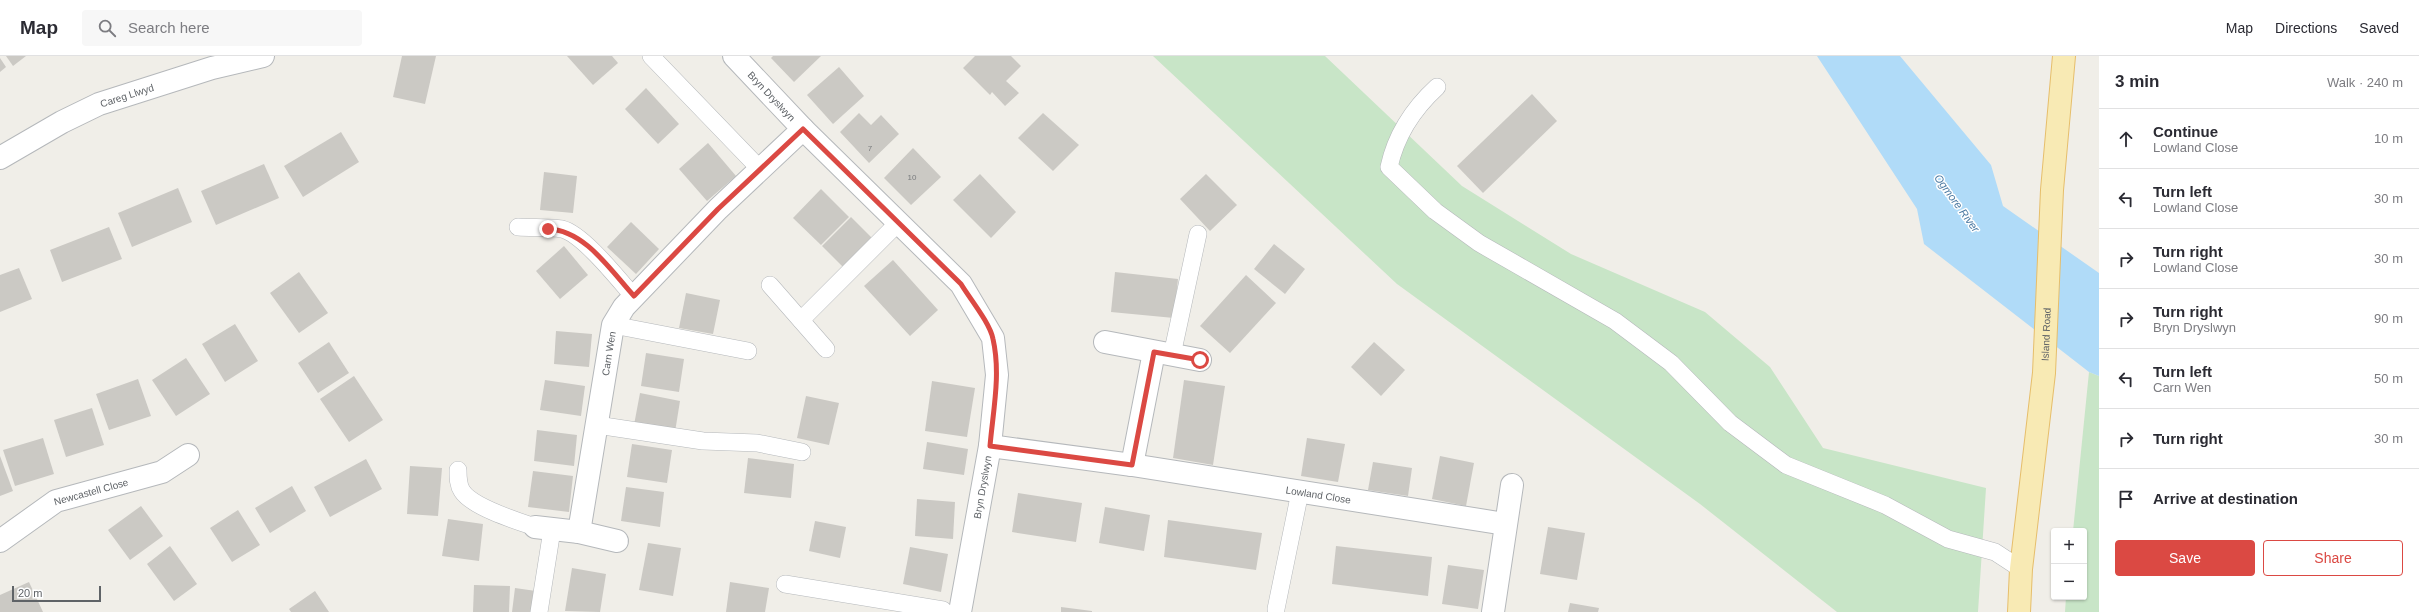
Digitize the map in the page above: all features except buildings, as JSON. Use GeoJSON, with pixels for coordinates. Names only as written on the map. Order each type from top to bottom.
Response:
{"type":"FeatureCollection","features":[{"type":"Feature","properties":{"kind":"main road","name":"Island Road"},"geometry":{"type":"LineString","coordinates":[[2019,612],[2021,569],[2044,373],[2052,190],[2064,56]]}},
{"type":"Feature","properties":{"kind":"street","name":"Careg Llwyd"},"geometry":{"type":"LineString","coordinates":[[0,158],[62,122],[99,104],[212,68],[263,56]]}},
{"type":"Feature","properties":{"kind":"street","name":"Bryn Dryslwyn"},"geometry":{"type":"LineString","coordinates":[[734,56],[803,129],[961,284],[993,338],[997,375],[990,446],[953,611]]}},
{"type":"Feature","properties":{"kind":"street","name":"Carn Wen"},"geometry":{"type":"LineString","coordinates":[[579,532],[614,325],[624,307],[718,209],[803,129]]}},
{"type":"Feature","properties":{"kind":"street"},"geometry":{"type":"LineString","coordinates":[[1105,342],[1200,360]]}},
{"type":"Feature","properties":{"kind":"street"},"geometry":{"type":"LineString","coordinates":[[1132,465],[1163,354]]}},
{"type":"Feature","properties":{"kind":"street","name":"Lowland Close"},"geometry":{"type":"LineString","coordinates":[[990,446],[1132,465],[1505,524]]}},
{"type":"Feature","properties":{"kind":"street","name":"Newcastell Close"},"geometry":{"type":"LineString","coordinates":[[0,541],[56,502],[162,472],[188,455]]}},
{"type":"Feature","properties":{"kind":"street"},"geometry":{"type":"LineString","coordinates":[[1493,612],[1512,484]]}},
{"type":"Feature","properties":{"kind":"street"},"geometry":{"type":"LineString","coordinates":[[544,529],[579,532],[617,541]]}},
{"type":"Feature","properties":{"kind":"lane"},"geometry":{"type":"LineString","coordinates":[[652,56],[760,169]]}},
{"type":"Feature","properties":{"kind":"lane"},"geometry":{"type":"LineString","coordinates":[[1438,87],[1423,100],[1409,119],[1394,147],[1389,167],[1435,211],[1479,243],[1615,321],[1671,363],[1730,423],[1786,465],[1885,505],[1948,538],[1995,552],[2021,569]]}},
{"type":"Feature","properties":{"kind":"lane"},"geometry":{"type":"LineString","coordinates":[[800,320],[898,223]]}},
{"type":"Feature","properties":{"kind":"lane"},"geometry":{"type":"LineString","coordinates":[[518,227],[562,230],[570,233],[603,261],[634,296]]}},
{"type":"Feature","properties":{"kind":"lane"},"geometry":{"type":"LineString","coordinates":[[1163,354],[1198,234]]}},
{"type":"Feature","properties":{"kind":"lane"},"geometry":{"type":"LineString","coordinates":[[770,285],[826,349]]}},
{"type":"Feature","properties":{"kind":"lane"},"geometry":{"type":"LineString","coordinates":[[614,325],[748,351]]}},
{"type":"Feature","properties":{"kind":"lane"},"geometry":{"type":"LineString","coordinates":[[597,425],[703,441],[757,444],[802,452]]}},
{"type":"Feature","properties":{"kind":"lane"},"geometry":{"type":"LineString","coordinates":[[458,470],[458,483],[462,493],[494,512],[544,529],[539,612]]}},
{"type":"Feature","properties":{"kind":"lane"},"geometry":{"type":"LineString","coordinates":[[1276,609],[1300,492]]}},
{"type":"Feature","properties":{"kind":"lane"},"geometry":{"type":"LineString","coordinates":[[785,584],[953,611]]}},
{"type":"Feature","properties":{"kind":"green space"},"geometry":{"type":"Polygon","coordinates":[[[1153,56],[1325,56],[1462,186],[1571,254],[1705,312],[1770,367],[1823,448],[1986,488],[1978,612],[1837,612],[1700,504],[1397,284],[1153,56]]]}},
{"type":"Feature","properties":{"kind":"green space"},"geometry":{"type":"Polygon","coordinates":[[[2089,372],[2099,376],[2099,612],[2065,612],[2066,600],[2087,600],[2087,528],[2073,528],[2089,372]]]}},
{"type":"Feature","properties":{"kind":"water","name":"Ogmore River"},"geometry":{"type":"Polygon","coordinates":[[[1817,56],[1900,56],[1991,165],[2003,206],[2099,273],[2099,376],[2089,372],[1924,244],[1917,209],[1817,56]]]}},
{"type":"Feature","properties":{"kind":"route"},"geometry":{"type":"LineString","coordinates":[[548,229],[562,230],[570,233],[585,244],[603,261],[634,296],[718,209],[803,129],[961,284],[979,313],[993,338],[997,375],[990,446],[1132,465],[1154,352],[1200,360]]}}]}
